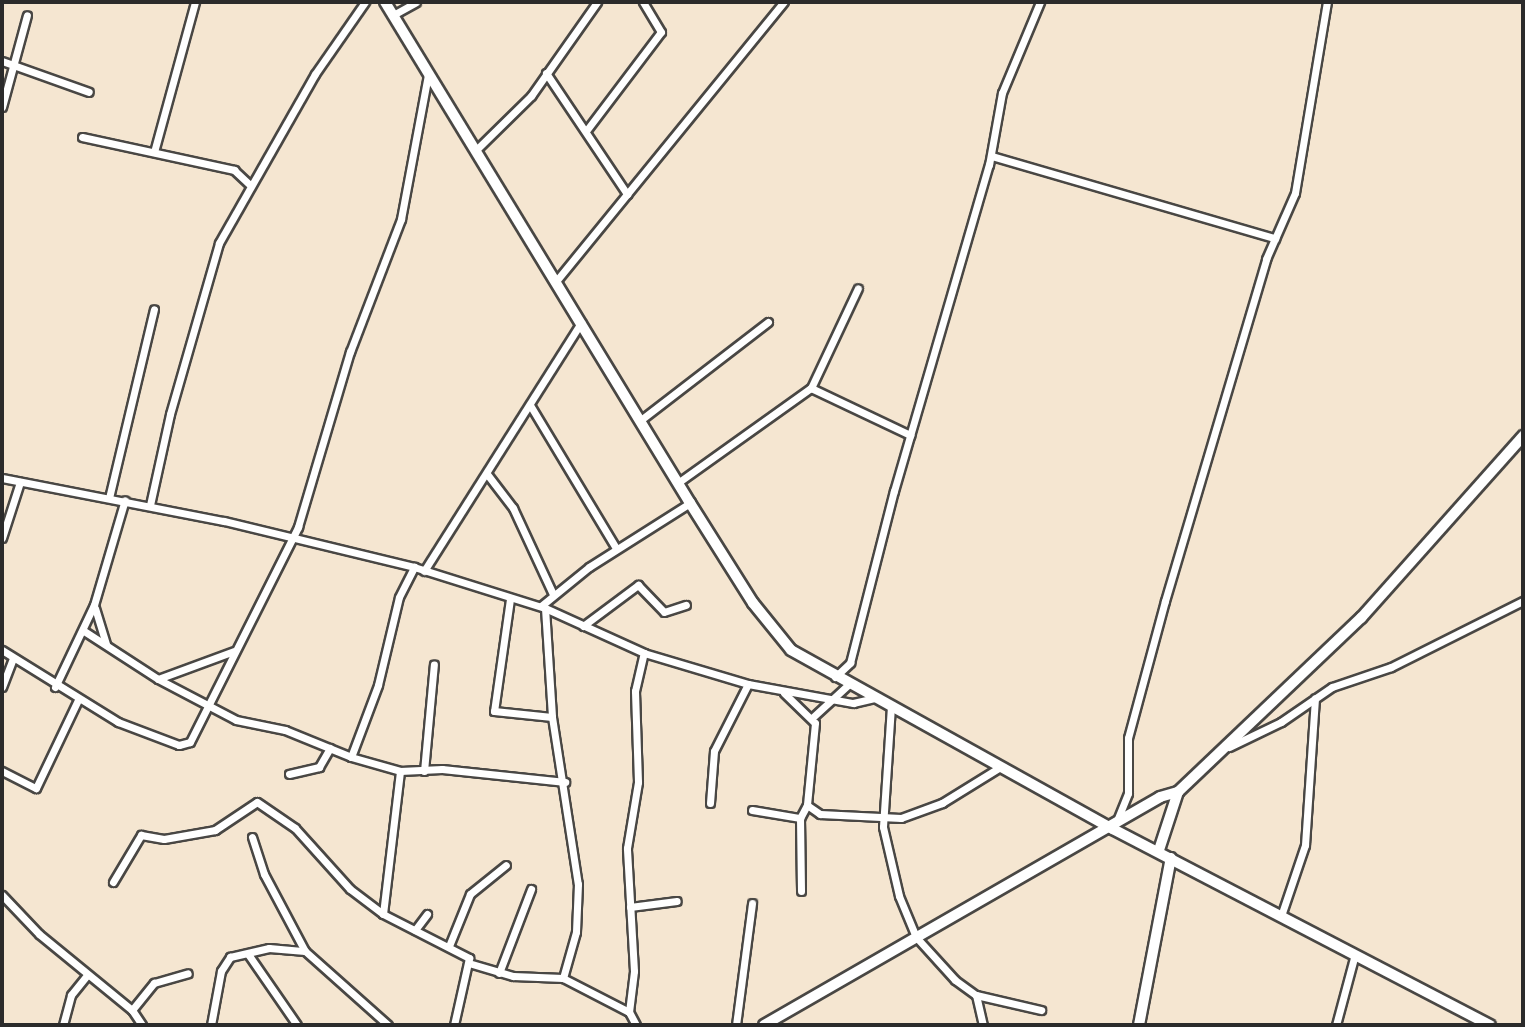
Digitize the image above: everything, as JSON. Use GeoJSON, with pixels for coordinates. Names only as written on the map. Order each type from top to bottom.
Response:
{"type":"FeatureCollection","features":[{"type":"Feature","properties":{"kind":"street"},"geometry":{"type":"LineString","coordinates":[[154,152],[195,2]]}},
{"type":"Feature","properties":{"kind":"street"},"geometry":{"type":"LineString","coordinates":[[150,505],[217,249],[340,33],[365,2]]}},
{"type":"Feature","properties":{"kind":"street"},"geometry":{"type":"LineString","coordinates":[[385,2],[642,419],[690,503],[778,638],[835,677],[1113,829],[1282,913],[1490,1025]]}},
{"type":"Feature","properties":{"kind":"street"},"geometry":{"type":"LineString","coordinates":[[393,15],[416,2]]}},
{"type":"Feature","properties":{"kind":"street"},"geometry":{"type":"LineString","coordinates":[[477,149],[531,96],[597,2]]}},
{"type":"Feature","properties":{"kind":"street"},"geometry":{"type":"LineString","coordinates":[[586,131],[661,32],[643,2]]}},
{"type":"Feature","properties":{"kind":"street"},"geometry":{"type":"LineString","coordinates":[[557,280],[784,2]]}},
{"type":"Feature","properties":{"kind":"street"},"geometry":{"type":"LineString","coordinates":[[835,677],[850,663],[910,435],[992,156],[1002,93],[1040,2]]}},
{"type":"Feature","properties":{"kind":"street"},"geometry":{"type":"LineString","coordinates":[[1113,829],[1128,793],[1128,738],[1165,601],[1275,238],[1295,193],[1327,2]]}},
{"type":"Feature","properties":{"kind":"street"},"geometry":{"type":"LineString","coordinates":[[2,107],[27,15]]}},
{"type":"Feature","properties":{"kind":"street"},"geometry":{"type":"LineString","coordinates":[[2,61],[89,92]]}},
{"type":"Feature","properties":{"kind":"street"},"geometry":{"type":"LineString","coordinates":[[2,650],[78,700],[179,745],[190,742],[294,537],[363,315],[401,219],[428,73]]}},
{"type":"Feature","properties":{"kind":"street"},"geometry":{"type":"LineString","coordinates":[[546,73],[627,194]]}},
{"type":"Feature","properties":{"kind":"street"},"geometry":{"type":"LineString","coordinates":[[82,137],[234,170],[251,186]]}},
{"type":"Feature","properties":{"kind":"street"},"geometry":{"type":"LineString","coordinates":[[992,156],[1275,238]]}},
{"type":"Feature","properties":{"kind":"street"},"geometry":{"type":"LineString","coordinates":[[679,482],[811,388],[858,288]]}},
{"type":"Feature","properties":{"kind":"street"},"geometry":{"type":"LineString","coordinates":[[109,498],[154,309]]}},
{"type":"Feature","properties":{"kind":"street"},"geometry":{"type":"LineString","coordinates":[[424,571],[582,321]]}},
{"type":"Feature","properties":{"kind":"street"},"geometry":{"type":"LineString","coordinates":[[642,419],[768,322]]}},
{"type":"Feature","properties":{"kind":"street"},"geometry":{"type":"LineString","coordinates":[[811,388],[910,435]]}},
{"type":"Feature","properties":{"kind":"street"},"geometry":{"type":"LineString","coordinates":[[530,405],[616,548]]}},
{"type":"Feature","properties":{"kind":"street"},"geometry":{"type":"LineString","coordinates":[[764,1025],[1113,829],[1160,797],[1178,792],[1228,747],[1415,561],[1523,436]]}},
{"type":"Feature","properties":{"kind":"street"},"geometry":{"type":"LineString","coordinates":[[487,474],[513,508],[553,594]]}},
{"type":"Feature","properties":{"kind":"street"},"geometry":{"type":"LineString","coordinates":[[2,478],[150,505],[414,567],[543,607],[644,653],[748,684],[859,704],[875,698]]}},
{"type":"Feature","properties":{"kind":"street"},"geometry":{"type":"LineString","coordinates":[[2,538],[20,482]]}},
{"type":"Feature","properties":{"kind":"street"},"geometry":{"type":"LineString","coordinates":[[55,687],[94,605],[125,500]]}},
{"type":"Feature","properties":{"kind":"street"},"geometry":{"type":"LineString","coordinates":[[563,978],[576,932],[578,884],[565,782],[552,717],[543,607],[553,594],[616,548],[690,503]]}},
{"type":"Feature","properties":{"kind":"street"},"geometry":{"type":"LineString","coordinates":[[351,757],[378,685],[399,597],[414,567]]}},
{"type":"Feature","properties":{"kind":"street"},"geometry":{"type":"LineString","coordinates":[[583,626],[638,585],[664,612],[686,605]]}},
{"type":"Feature","properties":{"kind":"street"},"geometry":{"type":"LineString","coordinates":[[510,599],[494,711],[552,717]]}},
{"type":"Feature","properties":{"kind":"street"},"geometry":{"type":"LineString","coordinates":[[1228,747],[1281,722],[1315,698],[1391,667],[1523,601]]}},
{"type":"Feature","properties":{"kind":"street"},"geometry":{"type":"LineString","coordinates":[[94,605],[106,644]]}},
{"type":"Feature","properties":{"kind":"street"},"geometry":{"type":"LineString","coordinates":[[84,631],[158,679],[236,720],[285,730],[351,757],[400,771],[565,782]]}},
{"type":"Feature","properties":{"kind":"street"},"geometry":{"type":"LineString","coordinates":[[158,679],[235,651]]}},
{"type":"Feature","properties":{"kind":"street"},"geometry":{"type":"LineString","coordinates":[[629,1012],[634,971],[627,848],[638,782],[635,691],[644,653]]}},
{"type":"Feature","properties":{"kind":"street"},"geometry":{"type":"LineString","coordinates":[[2,687],[13,658]]}},
{"type":"Feature","properties":{"kind":"street"},"geometry":{"type":"LineString","coordinates":[[424,771],[434,664]]}},
{"type":"Feature","properties":{"kind":"street"},"geometry":{"type":"LineString","coordinates":[[710,803],[714,751],[748,684]]}},
{"type":"Feature","properties":{"kind":"street"},"geometry":{"type":"LineString","coordinates":[[801,891],[800,818],[807,805],[813,717],[849,684]]}},
{"type":"Feature","properties":{"kind":"street"},"geometry":{"type":"LineString","coordinates":[[783,692],[813,717]]}},
{"type":"Feature","properties":{"kind":"street"},"geometry":{"type":"LineString","coordinates":[[1282,913],[1305,845],[1315,698]]}},
{"type":"Feature","properties":{"kind":"street"},"geometry":{"type":"LineString","coordinates":[[2,771],[36,788],[78,700]]}},
{"type":"Feature","properties":{"kind":"street"},"geometry":{"type":"LineString","coordinates":[[891,706],[884,815],[899,896],[916,937],[955,980],[976,995],[1041,1010]]}},
{"type":"Feature","properties":{"kind":"street"},"geometry":{"type":"LineString","coordinates":[[289,774],[319,767],[330,748]]}},
{"type":"Feature","properties":{"kind":"street"},"geometry":{"type":"LineString","coordinates":[[807,805],[820,814],[901,818],[932,808],[1000,767]]}},
{"type":"Feature","properties":{"kind":"street"},"geometry":{"type":"LineString","coordinates":[[383,914],[400,771]]}},
{"type":"Feature","properties":{"kind":"street"},"geometry":{"type":"LineString","coordinates":[[1159,850],[1178,792]]}},
{"type":"Feature","properties":{"kind":"street"},"geometry":{"type":"LineString","coordinates":[[113,882],[141,835],[164,839],[215,830],[257,802],[295,828],[350,889],[383,914],[449,946],[472,964],[499,973],[563,978],[629,1012],[636,1025]]}},
{"type":"Feature","properties":{"kind":"street"},"geometry":{"type":"LineString","coordinates":[[752,810],[800,818]]}},
{"type":"Feature","properties":{"kind":"street"},"geometry":{"type":"LineString","coordinates":[[252,837],[264,874],[305,951],[388,1025]]}},
{"type":"Feature","properties":{"kind":"street"},"geometry":{"type":"LineString","coordinates":[[1139,1025],[1171,858]]}},
{"type":"Feature","properties":{"kind":"street"},"geometry":{"type":"LineString","coordinates":[[449,946],[470,894],[506,865]]}},
{"type":"Feature","properties":{"kind":"street"},"geometry":{"type":"LineString","coordinates":[[499,973],[531,889]]}},
{"type":"Feature","properties":{"kind":"street"},"geometry":{"type":"LineString","coordinates":[[2,895],[87,975],[132,1010],[142,1025]]}},
{"type":"Feature","properties":{"kind":"street"},"geometry":{"type":"LineString","coordinates":[[630,907],[677,901]]}},
{"type":"Feature","properties":{"kind":"street"},"geometry":{"type":"LineString","coordinates":[[736,1025],[752,903]]}},
{"type":"Feature","properties":{"kind":"street"},"geometry":{"type":"LineString","coordinates":[[415,930],[427,914]]}},
{"type":"Feature","properties":{"kind":"street"},"geometry":{"type":"LineString","coordinates":[[211,1025],[224,963],[238,952],[248,954],[269,948],[305,951]]}},
{"type":"Feature","properties":{"kind":"street"},"geometry":{"type":"LineString","coordinates":[[1336,1025],[1356,953]]}},
{"type":"Feature","properties":{"kind":"street"},"geometry":{"type":"LineString","coordinates":[[248,954],[297,1025]]}},
{"type":"Feature","properties":{"kind":"street"},"geometry":{"type":"LineString","coordinates":[[454,1025],[472,964]]}},
{"type":"Feature","properties":{"kind":"street"},"geometry":{"type":"LineString","coordinates":[[132,1010],[154,983],[188,973]]}},
{"type":"Feature","properties":{"kind":"street"},"geometry":{"type":"LineString","coordinates":[[63,1025],[71,995],[87,975]]}},
{"type":"Feature","properties":{"kind":"street"},"geometry":{"type":"LineString","coordinates":[[976,995],[983,1025]]}}]}
